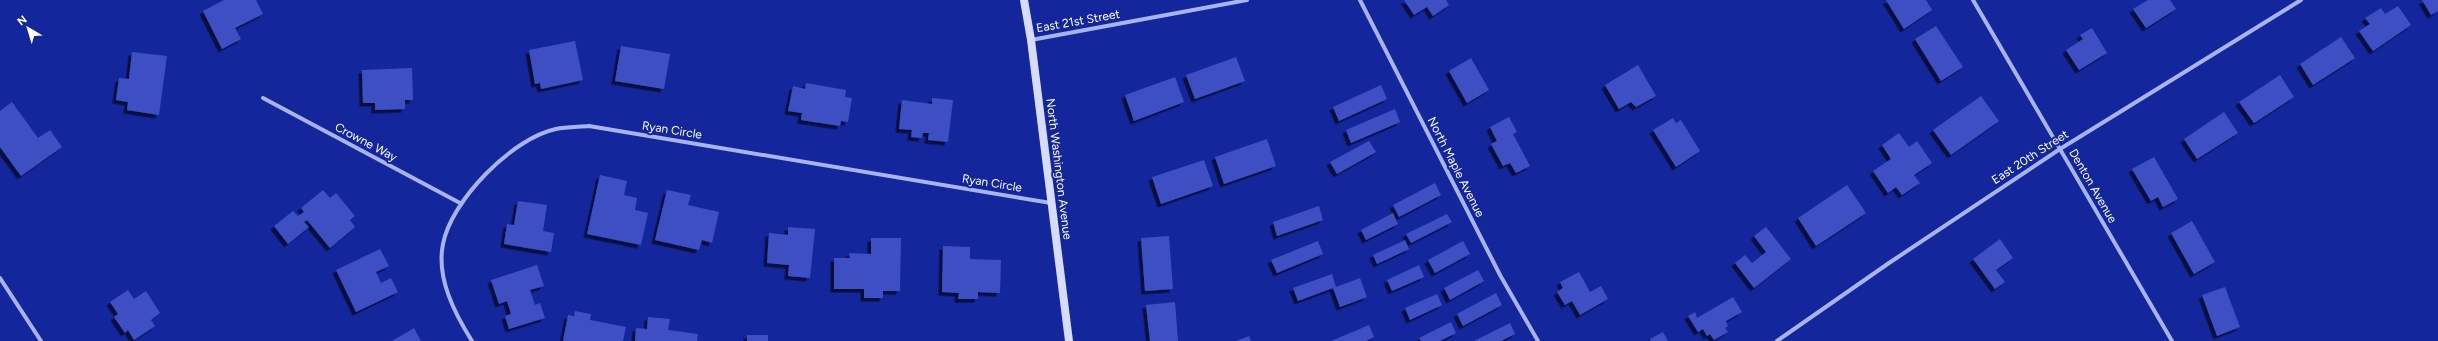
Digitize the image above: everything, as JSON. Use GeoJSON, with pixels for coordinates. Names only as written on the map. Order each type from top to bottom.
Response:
{"type":"FeatureCollection","features":[{"type":"Feature","properties":{"kind":"main road","name":"North Washington Avenue"},"geometry":{"type":"LineString","coordinates":[[1024,0],[1032,40],[1069,341]]}},
{"type":"Feature","properties":{"kind":"street","name":"East 21st Street"},"geometry":{"type":"LineString","coordinates":[[1032,40],[1247,0]]}},
{"type":"Feature","properties":{"kind":"street","name":"North Maple Avenue"},"geometry":{"type":"LineString","coordinates":[[1360,0],[1500,275],[1538,341]]}},
{"type":"Feature","properties":{"kind":"street","name":"Denton Avenue"},"geometry":{"type":"LineString","coordinates":[[1973,0],[2172,341]]}},
{"type":"Feature","properties":{"kind":"street","name":"East 20th Street"},"geometry":{"type":"LineString","coordinates":[[1777,341],[1889,263],[2060,149],[2301,0]]}},
{"type":"Feature","properties":{"kind":"street","name":"Crowne Way"},"geometry":{"type":"LineString","coordinates":[[263,98],[460,203]]}},
{"type":"Feature","properties":{"kind":"street","name":"Ryan Circle"},"geometry":{"type":"LineString","coordinates":[[472,341],[454,313],[444,278],[443,244],[460,203],[492,166],[526,142],[554,130],[589,126],[1052,203]]}},
{"type":"Feature","properties":{"kind":"street"},"geometry":{"type":"LineString","coordinates":[[0,278],[41,341]]}},
{"type":"Feature","properties":{"kind":"building"},"geometry":{"type":"Polygon","coordinates":[[[224,0],[256,0],[263,14],[235,28],[241,39],[222,49],[203,11],[224,0]]]}},
{"type":"Feature","properties":{"kind":"building"},"geometry":{"type":"Polygon","coordinates":[[[1404,0],[1446,0],[1449,5],[1433,16],[1427,7],[1414,15],[1404,0]]]}},
{"type":"Feature","properties":{"kind":"building"},"geometry":{"type":"Polygon","coordinates":[[[1886,0],[1926,0],[1932,10],[1904,29],[1886,0]]]}},
{"type":"Feature","properties":{"kind":"building"},"geometry":{"type":"Polygon","coordinates":[[[2148,0],[2170,0],[2176,9],[2146,28],[2133,9],[2148,0]]]}},
{"type":"Feature","properties":{"kind":"building"},"geometry":{"type":"Polygon","coordinates":[[[2422,0],[2438,0],[2438,11],[2431,15],[2422,0]]]}},
{"type":"Feature","properties":{"kind":"building"},"geometry":{"type":"Polygon","coordinates":[[[2398,6],[2411,25],[2373,51],[2359,31],[2370,24],[2365,18],[2381,8],[2385,14],[2398,6]]]}},
{"type":"Feature","properties":{"kind":"building"},"geometry":{"type":"Polygon","coordinates":[[[1936,26],[1963,67],[1941,81],[1915,39],[1936,26]]]}},
{"type":"Feature","properties":{"kind":"building"},"geometry":{"type":"Polygon","coordinates":[[[2092,28],[2107,53],[2079,70],[2066,50],[2083,39],[2080,35],[2092,28]]]}},
{"type":"Feature","properties":{"kind":"building"},"geometry":{"type":"Polygon","coordinates":[[[2341,37],[2355,58],[2313,85],[2300,64],[2341,37]]]}},
{"type":"Feature","properties":{"kind":"building"},"geometry":{"type":"Polygon","coordinates":[[[575,41],[583,80],[541,89],[540,83],[535,84],[529,50],[575,41]]]}},
{"type":"Feature","properties":{"kind":"building"},"geometry":{"type":"Polygon","coordinates":[[[621,46],[670,54],[664,89],[615,81],[621,46]]]}},
{"type":"Feature","properties":{"kind":"building"},"geometry":{"type":"Polygon","coordinates":[[[132,52],[167,56],[159,115],[127,110],[128,102],[116,100],[119,78],[129,79],[132,52]]]}},
{"type":"Feature","properties":{"kind":"building"},"geometry":{"type":"Polygon","coordinates":[[[1236,57],[1245,81],[1195,99],[1186,75],[1236,57]]]}},
{"type":"Feature","properties":{"kind":"building"},"geometry":{"type":"Polygon","coordinates":[[[1471,58],[1489,90],[1467,103],[1449,71],[1471,58]]]}},
{"type":"Feature","properties":{"kind":"building"},"geometry":{"type":"Polygon","coordinates":[[[1638,65],[1656,96],[1636,107],[1631,102],[1619,109],[1605,85],[1638,65]]]}},
{"type":"Feature","properties":{"kind":"building"},"geometry":{"type":"Polygon","coordinates":[[[412,68],[413,100],[405,100],[405,109],[375,110],[375,103],[363,103],[362,70],[412,68]]]}},
{"type":"Feature","properties":{"kind":"building"},"geometry":{"type":"Polygon","coordinates":[[[2280,75],[2294,97],[2254,123],[2239,102],[2280,75]]]}},
{"type":"Feature","properties":{"kind":"building"},"geometry":{"type":"Polygon","coordinates":[[[1175,77],[1184,102],[1134,121],[1125,95],[1175,77]]]}},
{"type":"Feature","properties":{"kind":"building"},"geometry":{"type":"Polygon","coordinates":[[[806,83],[846,90],[845,97],[852,98],[848,122],[841,121],[840,126],[801,120],[802,113],[788,111],[793,86],[805,89],[806,83]]]}},
{"type":"Feature","properties":{"kind":"building"},"geometry":{"type":"Polygon","coordinates":[[[1381,85],[1387,99],[1339,121],[1333,107],[1381,85]]]}},
{"type":"Feature","properties":{"kind":"building"},"geometry":{"type":"Polygon","coordinates":[[[1981,96],[1999,121],[1951,155],[1933,130],[1981,96]]]}},
{"type":"Feature","properties":{"kind":"building"},"geometry":{"type":"Polygon","coordinates":[[[932,98],[953,100],[948,142],[928,140],[929,133],[923,133],[922,138],[911,137],[912,130],[899,129],[902,100],[932,104],[932,98]]]}},
{"type":"Feature","properties":{"kind":"building"},"geometry":{"type":"Polygon","coordinates":[[[12,102],[38,138],[50,130],[62,147],[21,176],[0,147],[0,111],[12,102]]]}},
{"type":"Feature","properties":{"kind":"building"},"geometry":{"type":"Polygon","coordinates":[[[1395,109],[1400,122],[1351,143],[1346,130],[1395,109]]]}},
{"type":"Feature","properties":{"kind":"building"},"geometry":{"type":"Polygon","coordinates":[[[2224,112],[2238,133],[2197,159],[2184,139],[2224,112]]]}},
{"type":"Feature","properties":{"kind":"building"},"geometry":{"type":"Polygon","coordinates":[[[1509,117],[1517,132],[1513,134],[1530,166],[1516,173],[1510,163],[1503,166],[1491,144],[1497,141],[1490,127],[1509,117]]]}},
{"type":"Feature","properties":{"kind":"building"},"geometry":{"type":"Polygon","coordinates":[[[1673,118],[1676,123],[1681,120],[1700,151],[1676,167],[1653,130],[1673,118]]]}},
{"type":"Feature","properties":{"kind":"building"},"geometry":{"type":"Polygon","coordinates":[[[1899,133],[1909,147],[1917,141],[1932,163],[1914,175],[1920,183],[1902,195],[1896,187],[1888,193],[1873,171],[1891,159],[1882,145],[1899,133]]]}},
{"type":"Feature","properties":{"kind":"building"},"geometry":{"type":"Polygon","coordinates":[[[1267,139],[1276,166],[1224,184],[1215,157],[1267,139]]]}},
{"type":"Feature","properties":{"kind":"building"},"geometry":{"type":"Polygon","coordinates":[[[1369,141],[1376,152],[1337,174],[1330,162],[1369,141]]]}},
{"type":"Feature","properties":{"kind":"building"},"geometry":{"type":"Polygon","coordinates":[[[2154,157],[2178,199],[2163,207],[2158,197],[2151,201],[2132,169],[2154,157]]]}},
{"type":"Feature","properties":{"kind":"building"},"geometry":{"type":"Polygon","coordinates":[[[1204,160],[1213,186],[1161,204],[1152,177],[1204,160]]]}},
{"type":"Feature","properties":{"kind":"building"},"geometry":{"type":"Polygon","coordinates":[[[600,175],[627,181],[624,195],[637,198],[635,210],[648,213],[641,245],[587,234],[600,175]]]}},
{"type":"Feature","properties":{"kind":"building"},"geometry":{"type":"Polygon","coordinates":[[[1435,183],[1441,195],[1399,217],[1393,205],[1435,183]]]}},
{"type":"Feature","properties":{"kind":"building"},"geometry":{"type":"Polygon","coordinates":[[[1847,185],[1866,213],[1816,246],[1798,218],[1847,185]]]}},
{"type":"Feature","properties":{"kind":"building"},"geometry":{"type":"Polygon","coordinates":[[[323,190],[330,198],[336,193],[355,216],[350,220],[355,227],[330,248],[307,220],[304,222],[309,227],[288,244],[274,226],[293,211],[298,216],[304,212],[301,208],[323,190]]]}},
{"type":"Feature","properties":{"kind":"building"},"geometry":{"type":"Polygon","coordinates":[[[667,190],[691,195],[688,205],[719,212],[712,243],[702,240],[699,250],[655,240],[667,190]]]}},
{"type":"Feature","properties":{"kind":"building"},"geometry":{"type":"Polygon","coordinates":[[[518,201],[547,205],[543,231],[554,233],[551,252],[504,244],[507,224],[514,225],[518,201]]]}},
{"type":"Feature","properties":{"kind":"building"},"geometry":{"type":"Polygon","coordinates":[[[1319,206],[1323,220],[1277,236],[1273,222],[1319,206]]]}},
{"type":"Feature","properties":{"kind":"building"},"geometry":{"type":"Polygon","coordinates":[[[1393,213],[1398,224],[1366,240],[1361,230],[1393,213]]]}},
{"type":"Feature","properties":{"kind":"building"},"geometry":{"type":"Polygon","coordinates":[[[1447,214],[1452,222],[1411,243],[1406,234],[1447,214]]]}},
{"type":"Feature","properties":{"kind":"building"},"geometry":{"type":"Polygon","coordinates":[[[2192,221],[2215,262],[2194,274],[2171,233],[2192,221]]]}},
{"type":"Feature","properties":{"kind":"building"},"geometry":{"type":"Polygon","coordinates":[[[788,227],[815,229],[810,278],[788,276],[789,265],[767,263],[769,233],[788,235],[788,227]]]}},
{"type":"Feature","properties":{"kind":"building"},"geometry":{"type":"Polygon","coordinates":[[[1766,227],[1791,259],[1754,288],[1735,263],[1745,255],[1752,263],[1766,252],[1754,236],[1766,227]]]}},
{"type":"Feature","properties":{"kind":"building"},"geometry":{"type":"Polygon","coordinates":[[[1169,236],[1173,289],[1145,291],[1141,238],[1169,236]]]}},
{"type":"Feature","properties":{"kind":"building"},"geometry":{"type":"Polygon","coordinates":[[[871,238],[901,238],[900,291],[883,291],[883,298],[864,298],[864,289],[834,289],[834,258],[850,258],[849,253],[871,254],[871,238]]]}},
{"type":"Feature","properties":{"kind":"building"},"geometry":{"type":"Polygon","coordinates":[[[2000,239],[2013,258],[1996,270],[2005,282],[1995,289],[1973,259],[2000,239]]]}},
{"type":"Feature","properties":{"kind":"building"},"geometry":{"type":"Polygon","coordinates":[[[1405,240],[1409,249],[1377,264],[1373,255],[1405,240]]]}},
{"type":"Feature","properties":{"kind":"building"},"geometry":{"type":"Polygon","coordinates":[[[1318,241],[1323,254],[1277,273],[1271,260],[1318,241]]]}},
{"type":"Feature","properties":{"kind":"building"},"geometry":{"type":"Polygon","coordinates":[[[1463,241],[1470,254],[1435,273],[1428,260],[1463,241]]]}},
{"type":"Feature","properties":{"kind":"building"},"geometry":{"type":"Polygon","coordinates":[[[943,246],[970,247],[970,259],[1001,260],[1000,293],[978,292],[978,299],[958,299],[959,293],[942,292],[943,246]]]}},
{"type":"Feature","properties":{"kind":"building"},"geometry":{"type":"Polygon","coordinates":[[[380,249],[389,266],[376,272],[381,283],[391,278],[398,292],[356,312],[336,270],[380,249]]]}},
{"type":"Feature","properties":{"kind":"building"},"geometry":{"type":"Polygon","coordinates":[[[537,265],[544,286],[530,290],[535,305],[540,303],[545,318],[509,329],[505,316],[511,314],[507,301],[499,304],[491,280],[537,265]]]}},
{"type":"Feature","properties":{"kind":"building"},"geometry":{"type":"Polygon","coordinates":[[[1419,265],[1424,277],[1392,291],[1387,280],[1419,265]]]}},
{"type":"Feature","properties":{"kind":"building"},"geometry":{"type":"Polygon","coordinates":[[[1478,270],[1484,281],[1450,300],[1444,288],[1478,270]]]}},
{"type":"Feature","properties":{"kind":"building"},"geometry":{"type":"Polygon","coordinates":[[[1579,272],[1590,292],[1601,286],[1608,299],[1580,315],[1572,301],[1565,305],[1557,292],[1563,288],[1560,282],[1579,272]]]}},
{"type":"Feature","properties":{"kind":"building"},"geometry":{"type":"Polygon","coordinates":[[[1332,274],[1336,287],[1360,278],[1367,297],[1340,307],[1333,288],[1298,301],[1293,288],[1332,274]]]}},
{"type":"Feature","properties":{"kind":"building"},"geometry":{"type":"Polygon","coordinates":[[[2225,287],[2240,327],[2217,336],[2202,295],[2225,287]]]}},
{"type":"Feature","properties":{"kind":"building"},"geometry":{"type":"Polygon","coordinates":[[[128,290],[134,299],[146,291],[160,313],[151,320],[155,326],[134,340],[128,330],[125,333],[114,317],[118,314],[110,302],[128,290]]]}},
{"type":"Feature","properties":{"kind":"building"},"geometry":{"type":"Polygon","coordinates":[[[1496,293],[1502,305],[1463,326],[1457,314],[1496,293]]]}},
{"type":"Feature","properties":{"kind":"building"},"geometry":{"type":"Polygon","coordinates":[[[1437,294],[1442,305],[1410,320],[1405,308],[1437,294]]]}},
{"type":"Feature","properties":{"kind":"building"},"geometry":{"type":"Polygon","coordinates":[[[1733,297],[1742,312],[1726,321],[1728,326],[1725,328],[1728,332],[1714,340],[1710,334],[1707,336],[1703,329],[1698,332],[1688,316],[1695,312],[1697,318],[1733,297]]]}},
{"type":"Feature","properties":{"kind":"building"},"geometry":{"type":"Polygon","coordinates":[[[1175,302],[1178,341],[1150,341],[1146,305],[1175,302]]]}},
{"type":"Feature","properties":{"kind":"building"},"geometry":{"type":"Polygon","coordinates":[[[575,311],[591,314],[590,320],[626,327],[623,341],[563,341],[568,315],[574,316],[575,311]]]}},
{"type":"Feature","properties":{"kind":"building"},"geometry":{"type":"Polygon","coordinates":[[[648,317],[670,319],[668,330],[698,334],[697,341],[635,341],[636,328],[647,329],[648,317]]]}},
{"type":"Feature","properties":{"kind":"building"},"geometry":{"type":"Polygon","coordinates":[[[1451,322],[1456,333],[1440,341],[1421,341],[1419,338],[1451,322]]]}},
{"type":"Feature","properties":{"kind":"building"},"geometry":{"type":"Polygon","coordinates":[[[1510,323],[1515,334],[1501,341],[1474,341],[1510,323]]]}},
{"type":"Feature","properties":{"kind":"building"},"geometry":{"type":"Polygon","coordinates":[[[1369,325],[1374,337],[1366,341],[1331,341],[1369,325]]]}},
{"type":"Feature","properties":{"kind":"building"},"geometry":{"type":"Polygon","coordinates":[[[414,328],[421,341],[392,341],[414,328]]]}},
{"type":"Feature","properties":{"kind":"building"},"geometry":{"type":"Polygon","coordinates":[[[1663,332],[1668,341],[1651,341],[1650,339],[1663,332]]]}},
{"type":"Feature","properties":{"kind":"building"},"geometry":{"type":"Polygon","coordinates":[[[747,335],[768,335],[768,341],[747,341],[747,335]]]}},
{"type":"Feature","properties":{"kind":"building"},"geometry":{"type":"Polygon","coordinates":[[[1249,336],[1251,341],[1236,341],[1249,336]]]}}]}
